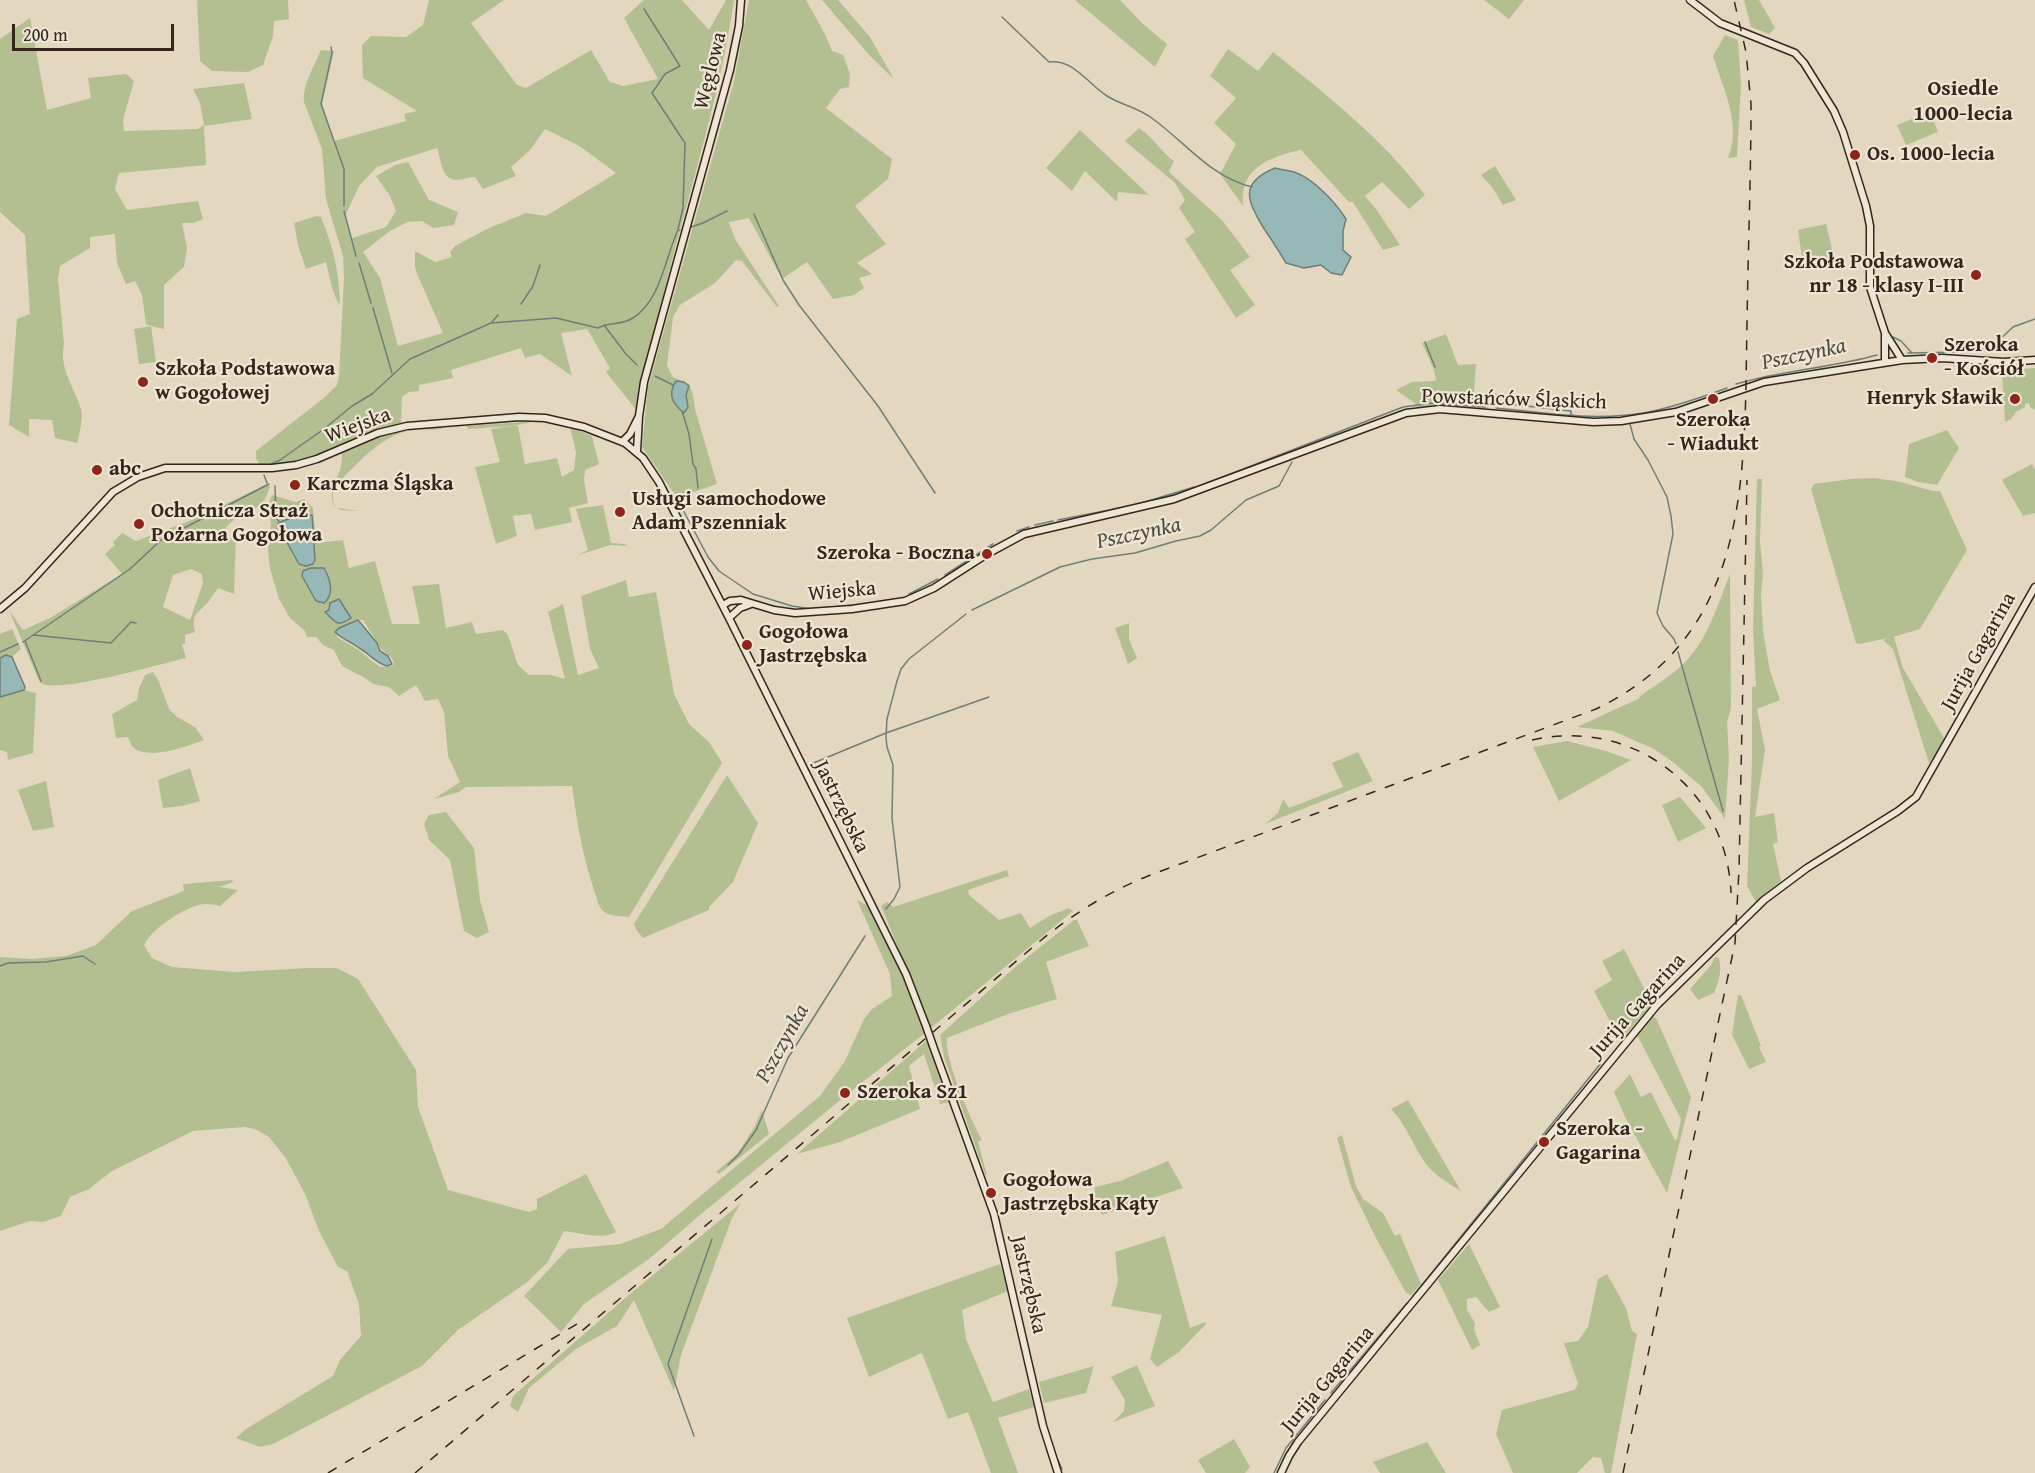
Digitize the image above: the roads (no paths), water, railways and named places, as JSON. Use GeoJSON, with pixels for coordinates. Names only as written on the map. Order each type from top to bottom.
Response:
{"type":"FeatureCollection","features":[{"type":"Feature","properties":{"kind":"street","name":"Węglowa"},"geometry":{"type":"LineString","coordinates":[[637,452],[644,382],[737,40],[741,0]]}},
{"type":"Feature","properties":{"kind":"street"},"geometry":{"type":"LineString","coordinates":[[1690,0],[1730,28],[1795,53],[1804,63],[1834,111],[1866,206],[1870,226],[1870,287],[1885,333],[1902,360]]}},
{"type":"Feature","properties":{"kind":"street"},"geometry":{"type":"LineString","coordinates":[[1885,333],[1885,362]]}},
{"type":"Feature","properties":{"kind":"street","name":"Powstańców Śląskich"},"geometry":{"type":"LineString","coordinates":[[934,588],[987,554],[1024,534],[1174,499],[1406,413],[1440,409],[1583,421],[1621,421],[1676,412],[1764,382],[1885,362],[1942,358],[2004,362],[2035,360]]}},
{"type":"Feature","properties":{"kind":"street"},"geometry":{"type":"LineString","coordinates":[[622,442],[630,434],[639,416]]}},
{"type":"Feature","properties":{"kind":"street","name":"Wiejska"},"geometry":{"type":"LineString","coordinates":[[0,609],[25,588],[113,492],[132,479],[160,469],[284,467],[310,461],[396,428],[519,417],[545,417],[564,421],[622,442],[637,452],[659,482],[723,605],[741,600],[784,612],[831,611],[905,601],[934,588]]}},
{"type":"Feature","properties":{"kind":"street","name":"Jurija Gagarina"},"geometry":{"type":"LineString","coordinates":[[1281,1473],[1298,1442],[1657,1005],[1764,900],[1793,877],[1909,804],[1916,797],[2035,587]]}},
{"type":"Feature","properties":{"kind":"street"},"geometry":{"type":"LineString","coordinates":[[729,618],[742,606],[752,604]]}},
{"type":"Feature","properties":{"kind":"street","name":"Jastrzębska"},"geometry":{"type":"LineString","coordinates":[[723,605],[906,974],[994,1214],[1043,1426],[1057,1470]]}},
{"type":"Feature","properties":{"kind":"water"},"geometry":{"type":"Polygon","coordinates":[[[1275,168],[1294,172],[1316,185],[1346,219],[1343,231],[1343,250],[1351,257],[1342,275],[1331,273],[1321,265],[1304,268],[1286,263],[1263,227],[1250,200],[1251,186],[1263,174],[1275,168]]]}},
{"type":"Feature","properties":{"kind":"water"},"geometry":{"type":"Polygon","coordinates":[[[676,381],[684,382],[689,386],[686,395],[688,407],[684,413],[672,399],[673,386],[676,381]]]}},
{"type":"Feature","properties":{"kind":"water"},"geometry":{"type":"Polygon","coordinates":[[[312,515],[315,560],[313,564],[306,566],[299,564],[278,523],[293,517],[312,515]]]}},
{"type":"Feature","properties":{"kind":"water"},"geometry":{"type":"Polygon","coordinates":[[[311,568],[324,568],[328,577],[330,591],[324,603],[316,601],[302,576],[303,571],[311,568]]]}},
{"type":"Feature","properties":{"kind":"water"},"geometry":{"type":"Polygon","coordinates":[[[339,599],[351,618],[342,623],[334,621],[325,612],[329,610],[330,603],[339,599]]]}},
{"type":"Feature","properties":{"kind":"water"},"geometry":{"type":"Polygon","coordinates":[[[358,620],[392,664],[387,666],[379,662],[335,632],[358,620]]]}},
{"type":"Feature","properties":{"kind":"water"},"geometry":{"type":"Polygon","coordinates":[[[6,655],[12,657],[25,687],[24,690],[0,697],[0,658],[6,655]]]}},
{"type":"Feature","properties":{"kind":"waterway"},"geometry":{"type":"LineString","coordinates":[[644,9],[680,66],[665,74],[652,93],[685,143],[683,208],[678,229]]}},
{"type":"Feature","properties":{"kind":"waterway"},"geometry":{"type":"LineString","coordinates":[[1002,17],[1049,62],[1058,62],[1073,68],[1107,96],[1148,115],[1224,176],[1252,187]]}},
{"type":"Feature","properties":{"kind":"waterway"},"geometry":{"type":"LineString","coordinates":[[331,47],[332,53],[321,104],[344,169],[344,206]]}},
{"type":"Feature","properties":{"kind":"waterway"},"geometry":{"type":"LineString","coordinates":[[344,211],[356,256]]}},
{"type":"Feature","properties":{"kind":"waterway"},"geometry":{"type":"LineString","coordinates":[[691,227],[727,211]]}},
{"type":"Feature","properties":{"kind":"waterway"},"geometry":{"type":"LineString","coordinates":[[754,214],[783,280],[799,305],[878,406],[935,493]]}},
{"type":"Feature","properties":{"kind":"waterway"},"geometry":{"type":"LineString","coordinates":[[269,465],[280,460],[352,406],[372,394],[410,359],[491,323],[556,318],[598,328],[633,318],[650,301],[656,290],[673,241],[680,230]]}},
{"type":"Feature","properties":{"kind":"waterway"},"geometry":{"type":"LineString","coordinates":[[359,263],[371,303]]}},
{"type":"Feature","properties":{"kind":"waterway"},"geometry":{"type":"LineString","coordinates":[[521,304],[533,286],[540,265]]}},
{"type":"Feature","properties":{"kind":"waterway"},"geometry":{"type":"LineString","coordinates":[[373,308],[392,373]]}},
{"type":"Feature","properties":{"kind":"waterway"},"geometry":{"type":"LineString","coordinates":[[492,322],[498,315]]}},
{"type":"Feature","properties":{"kind":"waterway","name":"Pszczynka"},"geometry":{"type":"LineString","coordinates":[[1970,352],[1993,346],[2013,327],[2035,319]]}},
{"type":"Feature","properties":{"kind":"waterway"},"geometry":{"type":"LineString","coordinates":[[604,325],[637,365]]}},
{"type":"Feature","properties":{"kind":"waterway"},"geometry":{"type":"LineString","coordinates":[[1893,337],[1901,341],[1911,352]]}},
{"type":"Feature","properties":{"kind":"waterway"},"geometry":{"type":"LineString","coordinates":[[1425,342],[1435,367]]}},
{"type":"Feature","properties":{"kind":"waterway","name":"Pszczynka"},"geometry":{"type":"LineString","coordinates":[[1908,353],[1962,352]]}},
{"type":"Feature","properties":{"kind":"waterway","name":"Pszczynka"},"geometry":{"type":"LineString","coordinates":[[1736,384],[1877,355]]}},
{"type":"Feature","properties":{"kind":"waterway"},"geometry":{"type":"LineString","coordinates":[[655,376],[673,385]]}},
{"type":"Feature","properties":{"kind":"waterway","name":"Pszczynka"},"geometry":{"type":"LineString","coordinates":[[1496,408],[1569,415],[1625,415],[1665,408],[1727,388]]}},
{"type":"Feature","properties":{"kind":"waterway"},"geometry":{"type":"LineString","coordinates":[[1455,397],[1494,400]]}},
{"type":"Feature","properties":{"kind":"waterway","name":"Pszczynka"},"geometry":{"type":"LineString","coordinates":[[1207,483],[1403,407],[1433,403],[1485,407]]}},
{"type":"Feature","properties":{"kind":"waterway"},"geometry":{"type":"LineString","coordinates":[[1500,403],[1571,411],[1571,416]]}},
{"type":"Feature","properties":{"kind":"waterway"},"geometry":{"type":"LineString","coordinates":[[682,411],[689,434],[698,488]]}},
{"type":"Feature","properties":{"kind":"waterway"},"geometry":{"type":"LineString","coordinates":[[1630,424],[1634,439],[1667,497],[1671,516],[1673,534],[1657,613],[1676,644]]}},
{"type":"Feature","properties":{"kind":"waterway","name":"Pszczynka"},"geometry":{"type":"LineString","coordinates":[[972,610],[1060,567],[1092,559],[1135,553],[1200,536],[1211,530],[1246,500],[1279,486],[1292,462]]}},
{"type":"Feature","properties":{"kind":"waterway"},"geometry":{"type":"LineString","coordinates":[[264,475],[267,483]]}},
{"type":"Feature","properties":{"kind":"waterway"},"geometry":{"type":"LineString","coordinates":[[23,642],[130,569],[161,540],[269,484]]}},
{"type":"Feature","properties":{"kind":"waterway"},"geometry":{"type":"LineString","coordinates":[[275,486],[276,518],[279,521]]}},
{"type":"Feature","properties":{"kind":"waterway"},"geometry":{"type":"LineString","coordinates":[[1058,520],[1135,505],[1194,487]]}},
{"type":"Feature","properties":{"kind":"waterway"},"geometry":{"type":"LineString","coordinates":[[682,508],[708,557],[719,571],[753,594],[792,606],[812,609],[882,602]]}},
{"type":"Feature","properties":{"kind":"waterway"},"geometry":{"type":"LineString","coordinates":[[1035,525],[1053,521]]}},
{"type":"Feature","properties":{"kind":"waterway"},"geometry":{"type":"LineString","coordinates":[[1017,531],[1029,527]]}},
{"type":"Feature","properties":{"kind":"waterway"},"geometry":{"type":"LineString","coordinates":[[945,575],[993,544]]}},
{"type":"Feature","properties":{"kind":"waterway"},"geometry":{"type":"LineString","coordinates":[[909,594],[938,579]]}},
{"type":"Feature","properties":{"kind":"waterway","name":"Pszczynka"},"geometry":{"type":"LineString","coordinates":[[886,909],[900,887],[892,818],[893,765],[886,737],[887,719],[897,681],[901,669],[909,659],[966,614]]}},
{"type":"Feature","properties":{"kind":"waterway"},"geometry":{"type":"LineString","coordinates":[[33,635],[111,643],[131,622],[136,623]]}},
{"type":"Feature","properties":{"kind":"waterway"},"geometry":{"type":"LineString","coordinates":[[25,641],[41,681]]}},
{"type":"Feature","properties":{"kind":"waterway"},"geometry":{"type":"LineString","coordinates":[[0,652],[18,644]]}},
{"type":"Feature","properties":{"kind":"waterway"},"geometry":{"type":"LineString","coordinates":[[1678,652],[1723,811]]}},
{"type":"Feature","properties":{"kind":"waterway"},"geometry":{"type":"LineString","coordinates":[[811,764],[886,733],[989,697]]}},
{"type":"Feature","properties":{"kind":"waterway","name":"Pszczynka"},"geometry":{"type":"LineString","coordinates":[[728,1165],[756,1130],[788,1058],[865,936]]}},
{"type":"Feature","properties":{"kind":"waterway"},"geometry":{"type":"LineString","coordinates":[[0,966],[8,963],[46,962],[83,956],[95,964]]}},
{"type":"Feature","properties":{"kind":"waterway"},"geometry":{"type":"LineString","coordinates":[[1413,1296],[1601,1063]]}},
{"type":"Feature","properties":{"kind":"waterway"},"geometry":{"type":"LineString","coordinates":[[694,1436],[668,1364],[712,1239]]}},
{"type":"Feature","properties":{"kind":"waterway"},"geometry":{"type":"LineString","coordinates":[[1331,1393],[1407,1303]]}},
{"type":"Feature","properties":{"kind":"waterway"},"geometry":{"type":"LineString","coordinates":[[1274,1473],[1286,1448],[1325,1400]]}},
{"type":"Feature","properties":{"kind":"waterway"},"geometry":{"type":"LineString","coordinates":[[1058,1460],[1062,1469]]}},
{"type":"Feature","properties":{"kind":"railway"},"geometry":{"type":"LineString","coordinates":[[415,1473],[1040,941],[1078,913],[1105,896],[1148,876],[1596,709],[1647,677],[1685,638],[1712,593],[1729,544],[1739,491],[1744,436],[1751,104],[1746,52],[1734,0]]}},
{"type":"Feature","properties":{"kind":"railway"},"geometry":{"type":"LineString","coordinates":[[1623,1473],[1735,943],[1739,870],[1747,480]]}},
{"type":"Feature","properties":{"kind":"railway"},"geometry":{"type":"LineString","coordinates":[[1532,740],[1569,736],[1605,740],[1638,751],[1668,769],[1693,793],[1712,822],[1725,856],[1731,893]]}},
{"type":"Feature","properties":{"kind":"railway"},"geometry":{"type":"LineString","coordinates":[[328,1473],[582,1321]]}},
{"type":"Feature","properties":{"kind":"place","name":"Os. 1000-lecia"},"geometry":{"type":"Point","coordinates":[1855,155]}},
{"type":"Feature","properties":{"kind":"place","name":"Szkoła Podstawowa nr 18 - klasy I-III"},"geometry":{"type":"Point","coordinates":[1976,275]}},
{"type":"Feature","properties":{"kind":"place","name":"Szeroka - Kościół"},"geometry":{"type":"Point","coordinates":[1932,358]}},
{"type":"Feature","properties":{"kind":"place","name":"Szkoła Podstawowa w Gogołowej"},"geometry":{"type":"Point","coordinates":[143,382]}},
{"type":"Feature","properties":{"kind":"place","name":"Szeroka - Wiadukt"},"geometry":{"type":"Point","coordinates":[1713,399]}},
{"type":"Feature","properties":{"kind":"place","name":"Henryk Sławik"},"geometry":{"type":"Point","coordinates":[2015,399]}},
{"type":"Feature","properties":{"kind":"place","name":"abc"},"geometry":{"type":"Point","coordinates":[97,470]}},
{"type":"Feature","properties":{"kind":"place","name":"Karczma Śląska"},"geometry":{"type":"Point","coordinates":[295,485]}},
{"type":"Feature","properties":{"kind":"place","name":"Usługi samochodowe Adam Pszenniak"},"geometry":{"type":"Point","coordinates":[620,512]}},
{"type":"Feature","properties":{"kind":"place","name":"Ochotnicza Straż Pożarna Gogołowa"},"geometry":{"type":"Point","coordinates":[139,524]}},
{"type":"Feature","properties":{"kind":"place","name":"Szeroka - Boczna"},"geometry":{"type":"Point","coordinates":[987,554]}},
{"type":"Feature","properties":{"kind":"place","name":"Gogołowa Jastrzębska"},"geometry":{"type":"Point","coordinates":[747,645]}},
{"type":"Feature","properties":{"kind":"place","name":"Szeroka Sz1"},"geometry":{"type":"Point","coordinates":[845,1093]}},
{"type":"Feature","properties":{"kind":"place","name":"Szeroka - Gagarina"},"geometry":{"type":"Point","coordinates":[1544,1142]}},
{"type":"Feature","properties":{"kind":"place","name":"Gogołowa Jastrzębska Kąty"},"geometry":{"type":"Point","coordinates":[991,1193]}},
{"type":"Feature","properties":{"kind":"district","name":"Osiedle 1000-lecia"},"geometry":{"type":"Point","coordinates":[1963,102]}}]}
